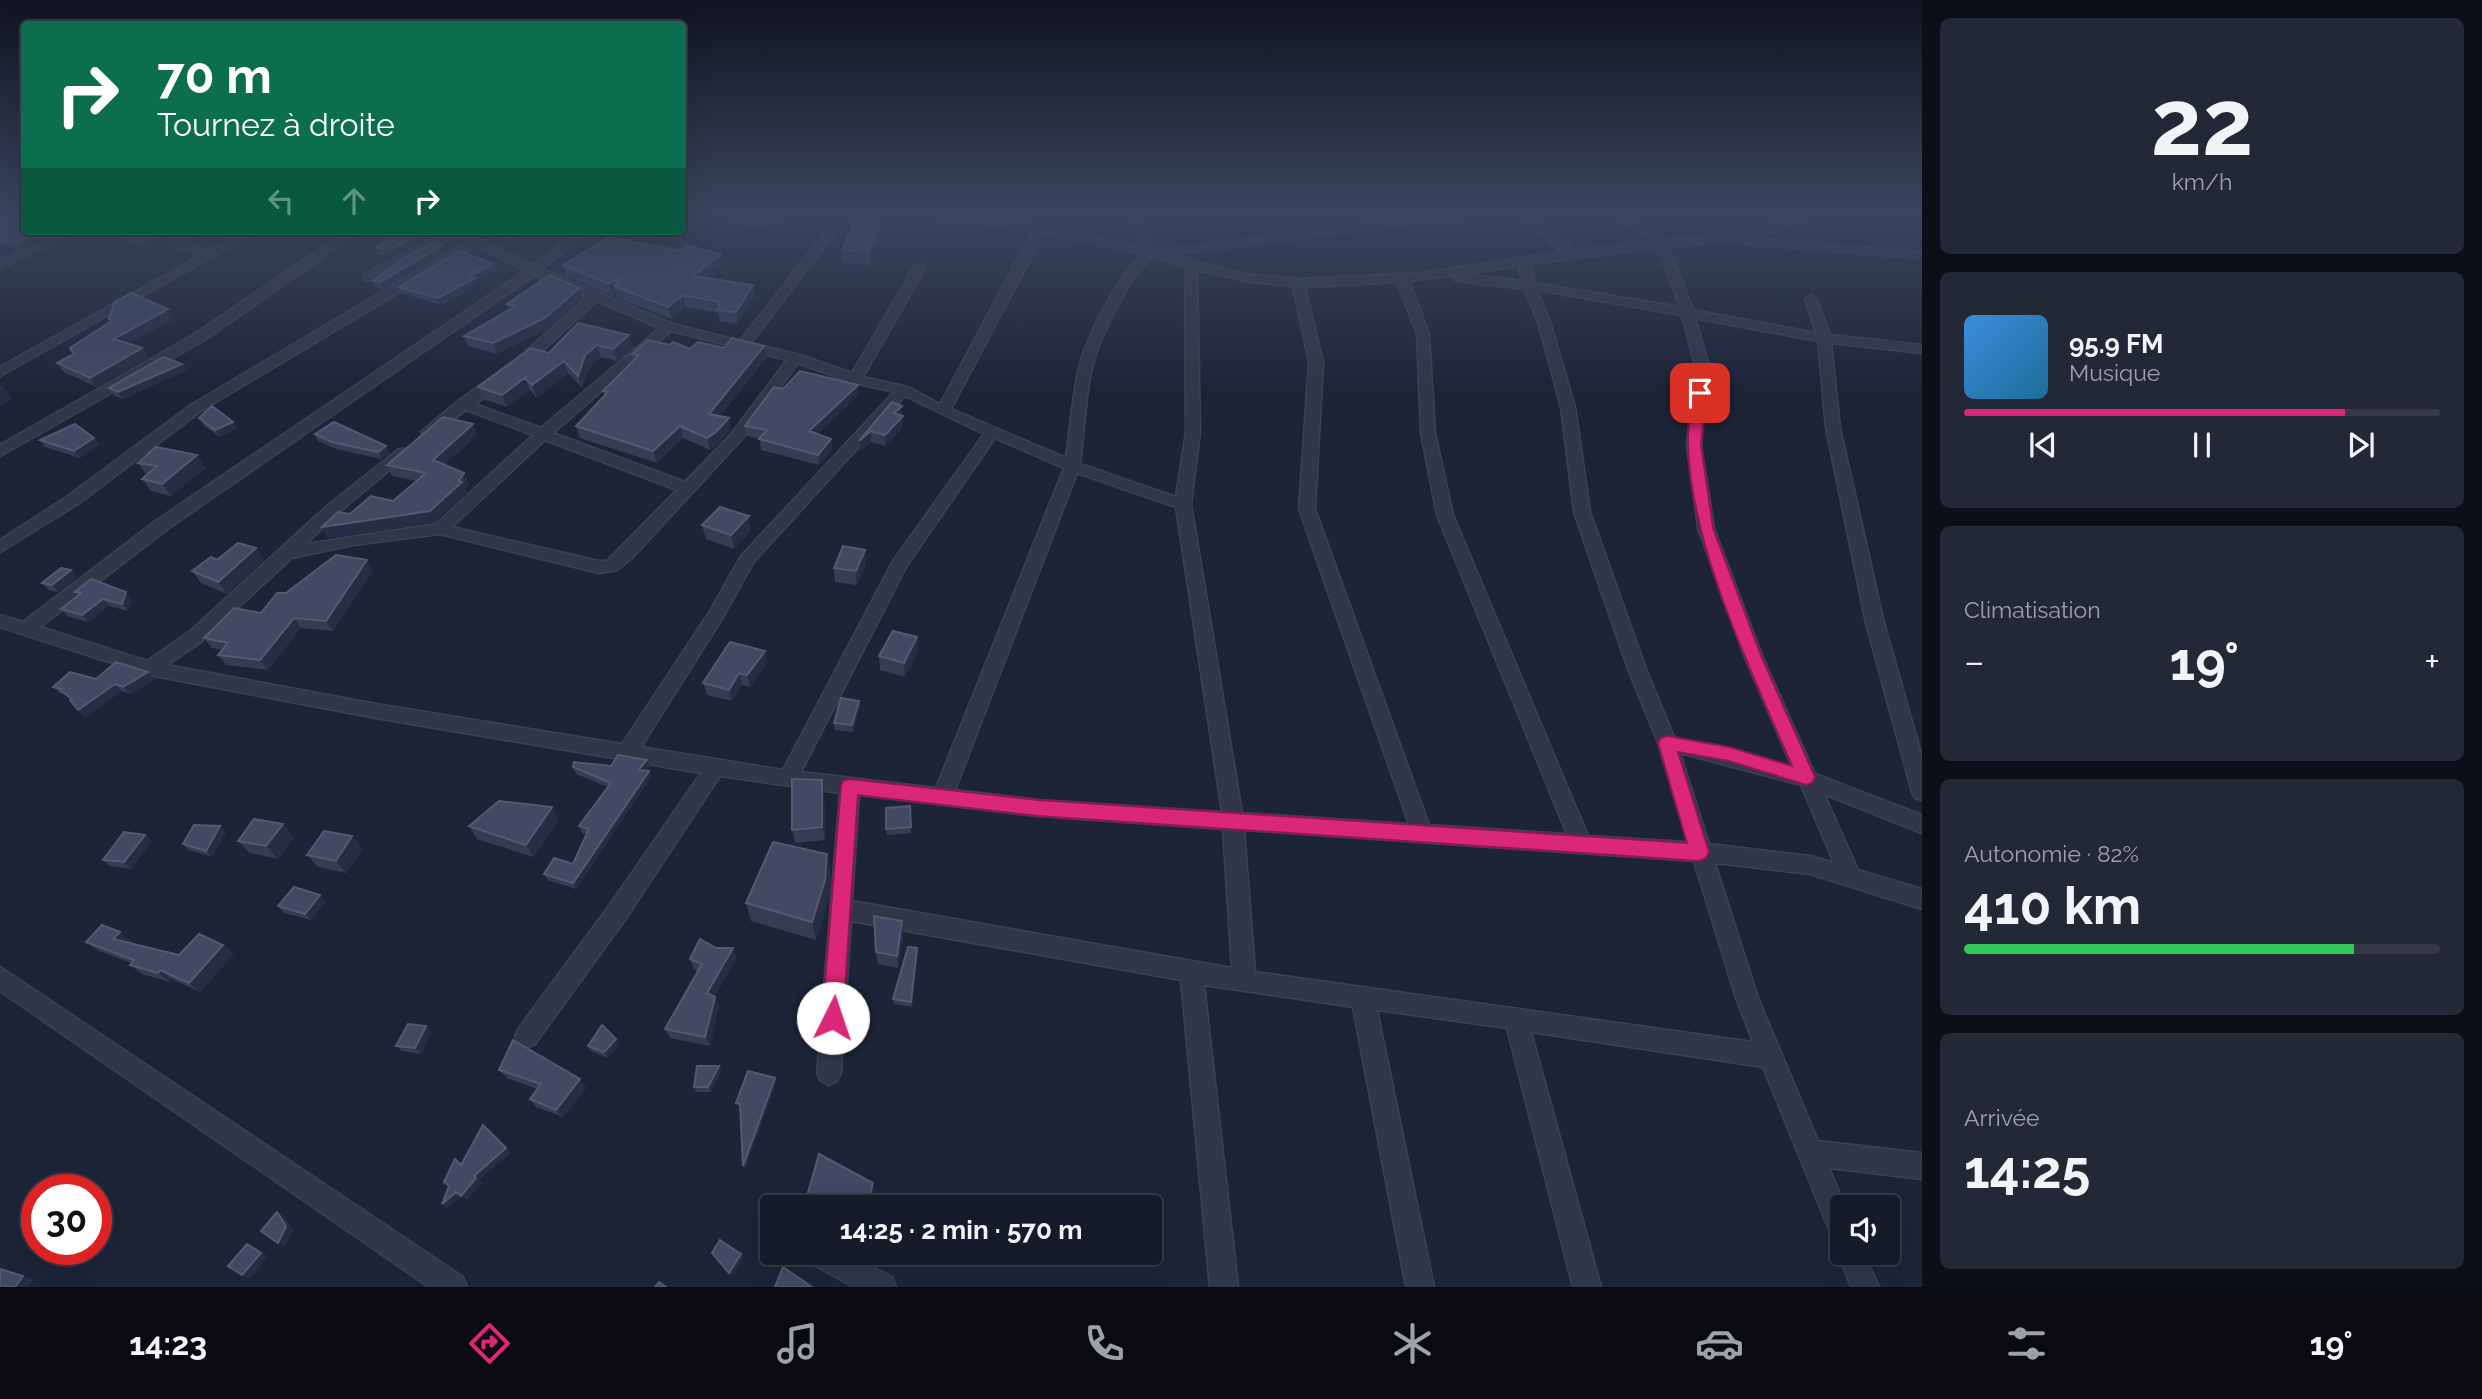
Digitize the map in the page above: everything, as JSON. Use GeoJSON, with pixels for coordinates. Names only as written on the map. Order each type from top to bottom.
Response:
{"type":"FeatureCollection","features":[{"type":"Feature","properties":{"kind":"street"},"geometry":{"type":"LineString","coordinates":[[0,372],[179,272]]}},
{"type":"Feature","properties":{"kind":"street"},"geometry":{"type":"LineString","coordinates":[[0,451],[198,338],[295,272]]}},
{"type":"Feature","properties":{"kind":"street"},"geometry":{"type":"LineString","coordinates":[[368,277],[377,272]]}},
{"type":"Feature","properties":{"kind":"street"},"geometry":{"type":"LineString","coordinates":[[0,547],[73,500],[196,408],[424,272]]}},
{"type":"Feature","properties":{"kind":"street"},"geometry":{"type":"LineString","coordinates":[[26,629],[163,524],[531,272]]}},
{"type":"Feature","properties":{"kind":"street"},"geometry":{"type":"LineString","coordinates":[[539,272],[669,327],[796,358],[855,379],[903,390],[943,411],[1072,466],[1121,485],[1184,504]]}},
{"type":"Feature","properties":{"kind":"street"},"geometry":{"type":"LineString","coordinates":[[743,345],[800,272]]}},
{"type":"Feature","properties":{"kind":"street"},"geometry":{"type":"LineString","coordinates":[[855,379],[917,272]]}},
{"type":"Feature","properties":{"kind":"street"},"geometry":{"type":"LineString","coordinates":[[943,411],[1017,272]]}},
{"type":"Feature","properties":{"kind":"street"},"geometry":{"type":"LineString","coordinates":[[942,797],[1072,466],[1085,369],[1109,310],[1131,272]]}},
{"type":"Feature","properties":{"kind":"street"},"geometry":{"type":"LineString","coordinates":[[1191,272],[1193,432],[1184,504],[1233,820],[1244,981]]}},
{"type":"Feature","properties":{"kind":"street"},"geometry":{"type":"LineString","coordinates":[[1229,272],[1298,283],[1444,272]]}},
{"type":"Feature","properties":{"kind":"street"},"geometry":{"type":"LineString","coordinates":[[1526,272],[1544,321],[1568,407],[1582,512],[1637,669],[1667,743],[1746,998],[1830,1201]]}},
{"type":"Feature","properties":{"kind":"street"},"geometry":{"type":"LineString","coordinates":[[1673,272],[1687,310],[1702,366],[1694,445],[1706,528],[1754,658],[1851,877]]}},
{"type":"Feature","properties":{"kind":"street"},"geometry":{"type":"LineString","coordinates":[[1430,274],[1529,285],[1687,310],[1824,338],[1922,349]]}},
{"type":"Feature","properties":{"kind":"street"},"geometry":{"type":"LineString","coordinates":[[1401,276],[1423,334],[1428,433],[1445,515],[1581,844]]}},
{"type":"Feature","properties":{"kind":"street"},"geometry":{"type":"LineString","coordinates":[[1298,283],[1315,362],[1307,509],[1422,833]]}},
{"type":"Feature","properties":{"kind":"street"},"geometry":{"type":"LineString","coordinates":[[149,667],[195,637],[332,510],[463,404],[523,361],[596,295]]}},
{"type":"Feature","properties":{"kind":"street"},"geometry":{"type":"LineString","coordinates":[[1811,299],[1824,338],[1833,428],[1875,623],[1922,792]]}},
{"type":"Feature","properties":{"kind":"street"},"geometry":{"type":"LineString","coordinates":[[440,529],[543,434],[669,327]]}},
{"type":"Feature","properties":{"kind":"street"},"geometry":{"type":"LineString","coordinates":[[287,553],[353,540],[440,529],[599,567],[611,566],[619,562],[737,436],[796,358]]}},
{"type":"Feature","properties":{"kind":"street"},"geometry":{"type":"LineString","coordinates":[[628,751],[716,615],[747,560],[903,390]]}},
{"type":"Feature","properties":{"kind":"street"},"geometry":{"type":"LineString","coordinates":[[463,404],[689,489]]}},
{"type":"Feature","properties":{"kind":"street"},"geometry":{"type":"LineString","coordinates":[[788,779],[899,565],[993,431]]}},
{"type":"Feature","properties":{"kind":"street"},"geometry":{"type":"LineString","coordinates":[[0,621],[149,667],[523,736],[788,779],[1038,808],[1699,852],[1810,865],[1922,899]]}},
{"type":"Feature","properties":{"kind":"street"},"geometry":{"type":"LineString","coordinates":[[1667,743],[1729,754],[1806,777],[1922,824]]}},
{"type":"Feature","properties":{"kind":"street"},"geometry":{"type":"LineString","coordinates":[[527,1036],[619,910],[716,766]]}},
{"type":"Feature","properties":{"kind":"street"},"geometry":{"type":"LineString","coordinates":[[829,1073],[850,786]]}},
{"type":"Feature","properties":{"kind":"street"},"geometry":{"type":"LineString","coordinates":[[841,909],[1244,981],[1770,1056]]}},
{"type":"Feature","properties":{"kind":"street"},"geometry":{"type":"LineString","coordinates":[[1191,972],[1224,1287]]}},
{"type":"Feature","properties":{"kind":"street"},"geometry":{"type":"LineString","coordinates":[[0,978],[453,1287]]}},
{"type":"Feature","properties":{"kind":"street"},"geometry":{"type":"LineString","coordinates":[[1363,997],[1420,1287]]}},
{"type":"Feature","properties":{"kind":"street"},"geometry":{"type":"LineString","coordinates":[[1516,1018],[1587,1287]]}},
{"type":"Feature","properties":{"kind":"street"},"geometry":{"type":"LineString","coordinates":[[1810,1153],[1922,1166]]}},
{"type":"Feature","properties":{"kind":"street"},"geometry":{"type":"LineString","coordinates":[[841,1265],[882,1287]]}},
{"type":"Feature","properties":{"kind":"street"},"geometry":{"type":"LineString","coordinates":[[1856,1265],[1865,1287]]}},
{"type":"Feature","properties":{"kind":"building"},"geometry":{"type":"Polygon","coordinates":[[[385,272],[397,272],[380,282],[373,281],[385,272]]]}},
{"type":"Feature","properties":{"kind":"building"},"geometry":{"type":"Polygon","coordinates":[[[424,272],[478,272],[469,277],[475,278],[438,298],[399,287],[424,272]]]}},
{"type":"Feature","properties":{"kind":"building"},"geometry":{"type":"Polygon","coordinates":[[[580,272],[698,272],[693,276],[753,285],[736,312],[717,310],[720,302],[683,295],[668,307],[614,286],[621,278],[609,284],[580,272]]]}},
{"type":"Feature","properties":{"kind":"building"},"geometry":{"type":"Polygon","coordinates":[[[550,275],[579,288],[545,318],[493,343],[464,336],[516,306],[507,304],[550,275]]]}},
{"type":"Feature","properties":{"kind":"building"},"geometry":{"type":"Polygon","coordinates":[[[131,293],[168,309],[114,339],[142,348],[90,378],[57,363],[74,354],[70,348],[113,320],[109,319],[115,302],[131,293]]]}},
{"type":"Feature","properties":{"kind":"building"},"geometry":{"type":"Polygon","coordinates":[[[578,323],[629,335],[613,349],[597,345],[585,355],[578,376],[564,361],[532,385],[525,378],[527,376],[502,395],[478,387],[531,348],[549,353],[578,323]]]}},
{"type":"Feature","properties":{"kind":"building"},"geometry":{"type":"Polygon","coordinates":[[[732,338],[764,346],[709,414],[729,418],[707,438],[680,426],[653,451],[576,426],[608,392],[603,391],[639,355],[632,354],[648,340],[670,345],[673,342],[690,349],[698,342],[724,348],[732,338]]]}},
{"type":"Feature","properties":{"kind":"building"},"geometry":{"type":"Polygon","coordinates":[[[163,357],[182,364],[118,392],[109,388],[163,357]]]}},
{"type":"Feature","properties":{"kind":"building"},"geometry":{"type":"Polygon","coordinates":[[[800,371],[858,385],[809,431],[831,439],[818,455],[759,439],[767,430],[745,426],[774,387],[783,389],[800,371]]]}},
{"type":"Feature","properties":{"kind":"building"},"geometry":{"type":"Polygon","coordinates":[[[892,402],[902,406],[894,413],[903,416],[885,435],[871,431],[859,441],[892,402]]]}},
{"type":"Feature","properties":{"kind":"building"},"geometry":{"type":"Polygon","coordinates":[[[212,406],[233,422],[215,430],[199,418],[212,406]]]}},
{"type":"Feature","properties":{"kind":"building"},"geometry":{"type":"Polygon","coordinates":[[[443,417],[473,424],[433,460],[464,473],[459,481],[462,482],[430,511],[322,527],[338,512],[350,514],[371,496],[393,501],[426,473],[387,465],[443,417]]]}},
{"type":"Feature","properties":{"kind":"building"},"geometry":{"type":"Polygon","coordinates":[[[334,422],[386,446],[378,452],[332,442],[315,434],[334,422]]]}},
{"type":"Feature","properties":{"kind":"building"},"geometry":{"type":"Polygon","coordinates":[[[75,424],[94,438],[74,451],[40,440],[75,424]]]}},
{"type":"Feature","properties":{"kind":"building"},"geometry":{"type":"Polygon","coordinates":[[[156,447],[197,455],[162,484],[142,479],[157,466],[138,463],[156,447]]]}},
{"type":"Feature","properties":{"kind":"building"},"geometry":{"type":"Polygon","coordinates":[[[720,507],[749,516],[731,535],[702,525],[720,507]]]}},
{"type":"Feature","properties":{"kind":"building"},"geometry":{"type":"Polygon","coordinates":[[[238,543],[256,548],[218,582],[192,571],[211,557],[217,560],[238,543]]]}},
{"type":"Feature","properties":{"kind":"building"},"geometry":{"type":"Polygon","coordinates":[[[843,546],[865,550],[856,571],[834,568],[843,546]]]}},
{"type":"Feature","properties":{"kind":"building"},"geometry":{"type":"Polygon","coordinates":[[[336,555],[367,560],[326,621],[294,618],[260,660],[218,655],[228,643],[204,638],[234,608],[261,613],[277,593],[286,593],[336,555]]]}},
{"type":"Feature","properties":{"kind":"building"},"geometry":{"type":"Polygon","coordinates":[[[61,568],[71,570],[52,585],[42,583],[61,568]]]}},
{"type":"Feature","properties":{"kind":"building"},"geometry":{"type":"Polygon","coordinates":[[[91,579],[126,592],[122,604],[103,599],[82,615],[61,609],[81,593],[75,592],[91,579]]]}},
{"type":"Feature","properties":{"kind":"building"},"geometry":{"type":"Polygon","coordinates":[[[893,631],[917,637],[904,663],[879,656],[893,631]]]}},
{"type":"Feature","properties":{"kind":"building"},"geometry":{"type":"Polygon","coordinates":[[[730,642],[765,651],[747,675],[739,673],[729,690],[703,683],[730,642]]]}},
{"type":"Feature","properties":{"kind":"building"},"geometry":{"type":"Polygon","coordinates":[[[116,662],[148,672],[123,687],[115,684],[78,710],[70,700],[72,699],[60,690],[62,689],[53,687],[70,672],[96,679],[116,662]]]}},
{"type":"Feature","properties":{"kind":"building"},"geometry":{"type":"Polygon","coordinates":[[[841,698],[859,701],[852,725],[834,723],[841,698]]]}},
{"type":"Feature","properties":{"kind":"building"},"geometry":{"type":"Polygon","coordinates":[[[618,755],[647,760],[638,770],[649,771],[573,883],[544,874],[554,858],[573,864],[589,829],[579,826],[611,783],[573,767],[574,762],[611,766],[618,755]]]}},
{"type":"Feature","properties":{"kind":"building"},"geometry":{"type":"Polygon","coordinates":[[[792,779],[822,780],[822,827],[792,830],[792,779]]]}},
{"type":"Feature","properties":{"kind":"building"},"geometry":{"type":"Polygon","coordinates":[[[499,801],[552,807],[526,845],[469,826],[499,801]]]}},
{"type":"Feature","properties":{"kind":"building"},"geometry":{"type":"Polygon","coordinates":[[[910,806],[911,827],[886,829],[886,808],[910,806]]]}},
{"type":"Feature","properties":{"kind":"building"},"geometry":{"type":"Polygon","coordinates":[[[254,819],[283,824],[266,846],[238,841],[254,819]]]}},
{"type":"Feature","properties":{"kind":"building"},"geometry":{"type":"Polygon","coordinates":[[[194,825],[220,826],[206,851],[183,844],[194,825]]]}},
{"type":"Feature","properties":{"kind":"building"},"geometry":{"type":"Polygon","coordinates":[[[324,831],[352,836],[336,861],[307,855],[324,831]]]}},
{"type":"Feature","properties":{"kind":"building"},"geometry":{"type":"Polygon","coordinates":[[[124,832],[145,835],[124,862],[103,860],[124,832]]]}},
{"type":"Feature","properties":{"kind":"building"},"geometry":{"type":"Polygon","coordinates":[[[773,842],[827,854],[825,880],[812,922],[746,903],[773,842]]]}},
{"type":"Feature","properties":{"kind":"building"},"geometry":{"type":"Polygon","coordinates":[[[294,887],[320,895],[305,914],[278,906],[294,887]]]}},
{"type":"Feature","properties":{"kind":"building"},"geometry":{"type":"Polygon","coordinates":[[[874,916],[902,921],[897,956],[876,952],[874,916]]]}},
{"type":"Feature","properties":{"kind":"building"},"geometry":{"type":"Polygon","coordinates":[[[102,925],[120,932],[113,939],[179,955],[199,934],[223,945],[189,983],[160,970],[158,973],[130,965],[134,960],[86,942],[102,925]]]}},
{"type":"Feature","properties":{"kind":"building"},"geometry":{"type":"Polygon","coordinates":[[[700,939],[716,948],[733,948],[707,993],[715,997],[705,1037],[665,1029],[702,964],[690,959],[700,939]]]}},
{"type":"Feature","properties":{"kind":"building"},"geometry":{"type":"Polygon","coordinates":[[[908,947],[917,948],[911,1002],[893,999],[908,947]]]}},
{"type":"Feature","properties":{"kind":"building"},"geometry":{"type":"Polygon","coordinates":[[[408,1024],[426,1026],[415,1048],[396,1046],[408,1024]]]}},
{"type":"Feature","properties":{"kind":"building"},"geometry":{"type":"Polygon","coordinates":[[[602,1025],[616,1039],[604,1052],[588,1046],[602,1025]]]}},
{"type":"Feature","properties":{"kind":"building"},"geometry":{"type":"Polygon","coordinates":[[[513,1040],[580,1079],[556,1110],[530,1099],[541,1084],[499,1070],[513,1040]]]}},
{"type":"Feature","properties":{"kind":"building"},"geometry":{"type":"Polygon","coordinates":[[[697,1066],[719,1066],[708,1087],[694,1087],[697,1066]]]}},
{"type":"Feature","properties":{"kind":"building"},"geometry":{"type":"Polygon","coordinates":[[[748,1071],[775,1078],[743,1166],[740,1104],[736,1103],[748,1071]]]}},
{"type":"Feature","properties":{"kind":"building"},"geometry":{"type":"Polygon","coordinates":[[[483,1125],[506,1148],[474,1176],[476,1178],[461,1196],[456,1192],[442,1204],[449,1186],[444,1182],[455,1159],[461,1165],[483,1125]]]}},
{"type":"Feature","properties":{"kind":"building"},"geometry":{"type":"Polygon","coordinates":[[[819,1154],[873,1183],[870,1195],[807,1195],[819,1154]]]}},
{"type":"Feature","properties":{"kind":"building"},"geometry":{"type":"Polygon","coordinates":[[[277,1212],[286,1226],[278,1243],[261,1231],[277,1212]]]}},
{"type":"Feature","properties":{"kind":"building"},"geometry":{"type":"Polygon","coordinates":[[[720,1240],[741,1254],[729,1273],[712,1253],[720,1240]]]}},
{"type":"Feature","properties":{"kind":"building"},"geometry":{"type":"Polygon","coordinates":[[[247,1244],[261,1253],[242,1275],[228,1266],[247,1244]]]}},
{"type":"Feature","properties":{"kind":"building"},"geometry":{"type":"Polygon","coordinates":[[[783,1267],[812,1287],[775,1287],[783,1267]]]}},
{"type":"Feature","properties":{"kind":"building"},"geometry":{"type":"Polygon","coordinates":[[[0,1269],[23,1276],[15,1287],[0,1287],[0,1269]]]}},
{"type":"Feature","properties":{"kind":"route"},"geometry":{"type":"LineString","coordinates":[[833,1018],[850,786],[1038,808],[1699,852],[1667,743],[1729,754],[1806,777],[1754,658],[1706,528],[1694,445],[1700,393]]}}]}
